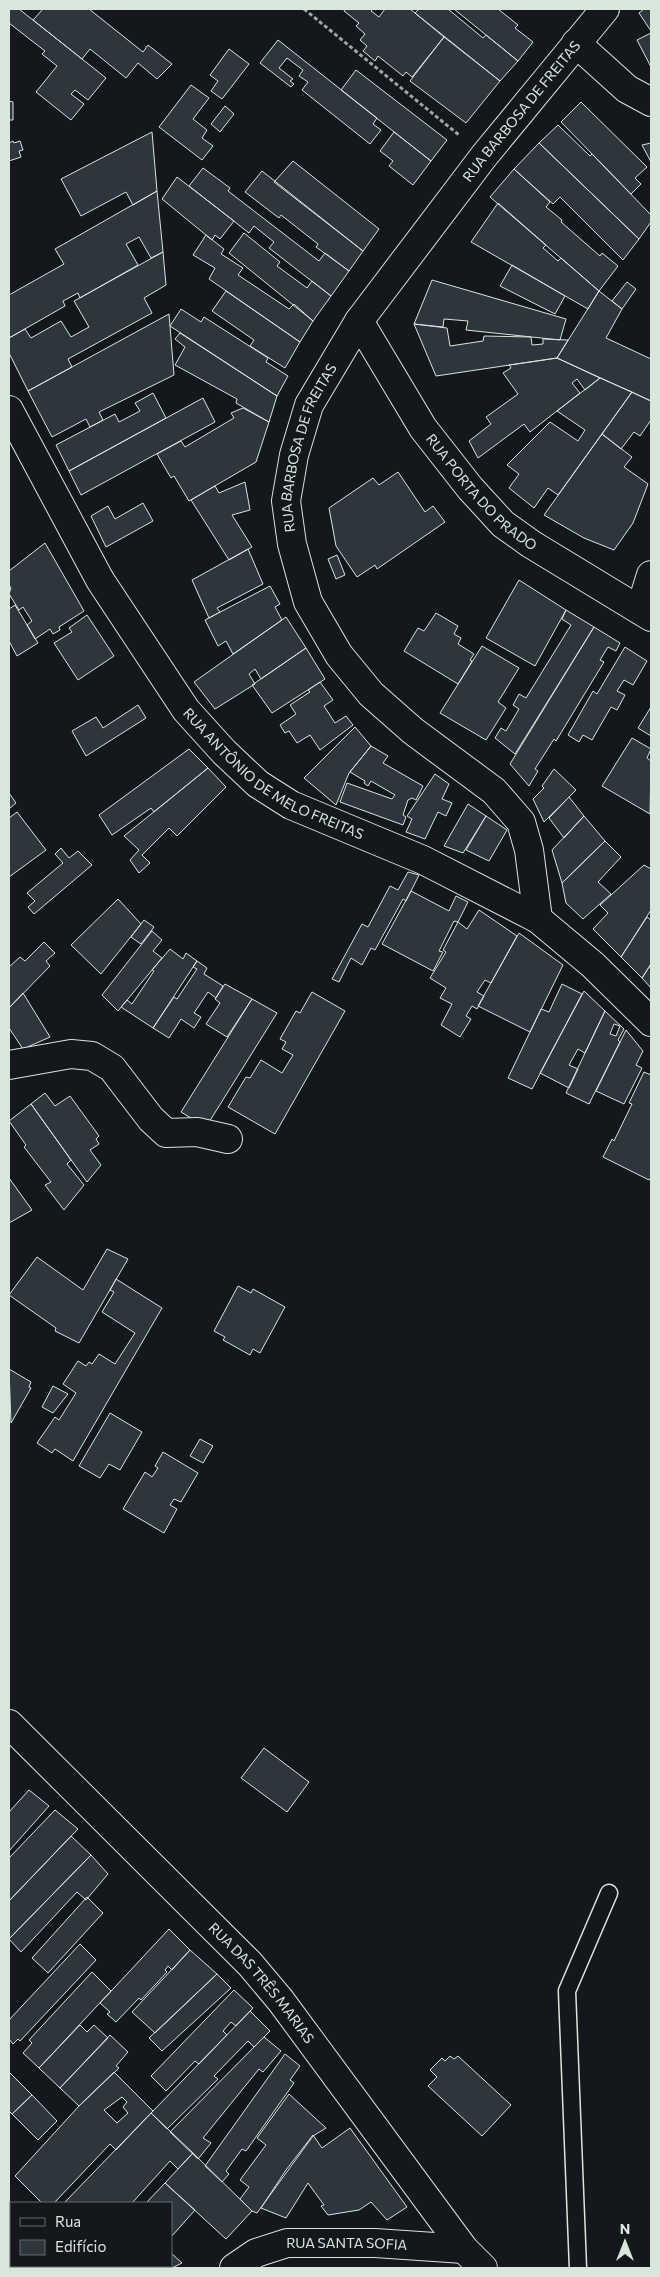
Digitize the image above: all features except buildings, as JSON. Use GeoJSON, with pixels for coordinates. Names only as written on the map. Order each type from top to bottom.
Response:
{"type":"FeatureCollection","features":[{"type":"Feature","properties":{"kind":"street","name":"RUA BARBOSA DE FREITAS"},"geometry":{"type":"LineString","coordinates":[[538,919],[526,835],[521,822],[494,791],[413,732],[371,694],[339,655],[308,602],[292,544],[286,502],[294,456],[309,405],[359,321],[484,156],[605,9]]}},
{"type":"Feature","properties":{"kind":"street"},"geometry":{"type":"LineString","coordinates":[[576,43],[626,89],[651,102]]}},
{"type":"Feature","properties":{"kind":"street","name":"RUA PORTA DO PRADO"},"geometry":{"type":"LineString","coordinates":[[359,321],[423,428],[470,488],[503,524],[531,544],[646,614]]}},
{"type":"Feature","properties":{"kind":"street","name":"RUA ANTÔNIO DE MELO FREITAS"},"geometry":{"type":"LineString","coordinates":[[9,410],[100,580],[186,710],[224,752],[258,784],[291,806],[423,860],[538,919],[593,965],[651,1022]]}},
{"type":"Feature","properties":{"kind":"street"},"geometry":{"type":"LineString","coordinates":[[646,614],[651,575]]}},
{"type":"Feature","properties":{"kind":"street"},"geometry":{"type":"LineString","coordinates":[[9,1065],[71,1054],[92,1056],[112,1068],[151,1119],[166,1133],[197,1132],[228,1139]]}},
{"type":"Feature","properties":{"kind":"street","name":"RUA DAS TRÊS MARIAS"},"geometry":{"type":"LineString","coordinates":[[9,1724],[250,1964],[281,2001],[464,2249],[483,2268]]}},
{"type":"Feature","properties":{"kind":"street","name":"RUA SANTA SOFIA"},"geometry":{"type":"LineString","coordinates":[[234,2268],[256,2253],[287,2243],[375,2243],[464,2249]]}},
{"type":"Feature","properties":{"kind":"lane"},"geometry":{"type":"LineString","coordinates":[[578,2268],[567,1991],[609,1893]]}},
{"type":"Feature","properties":{"kind":"path"},"geometry":{"type":"LineString","coordinates":[[304,9],[484,156]]}}]}
